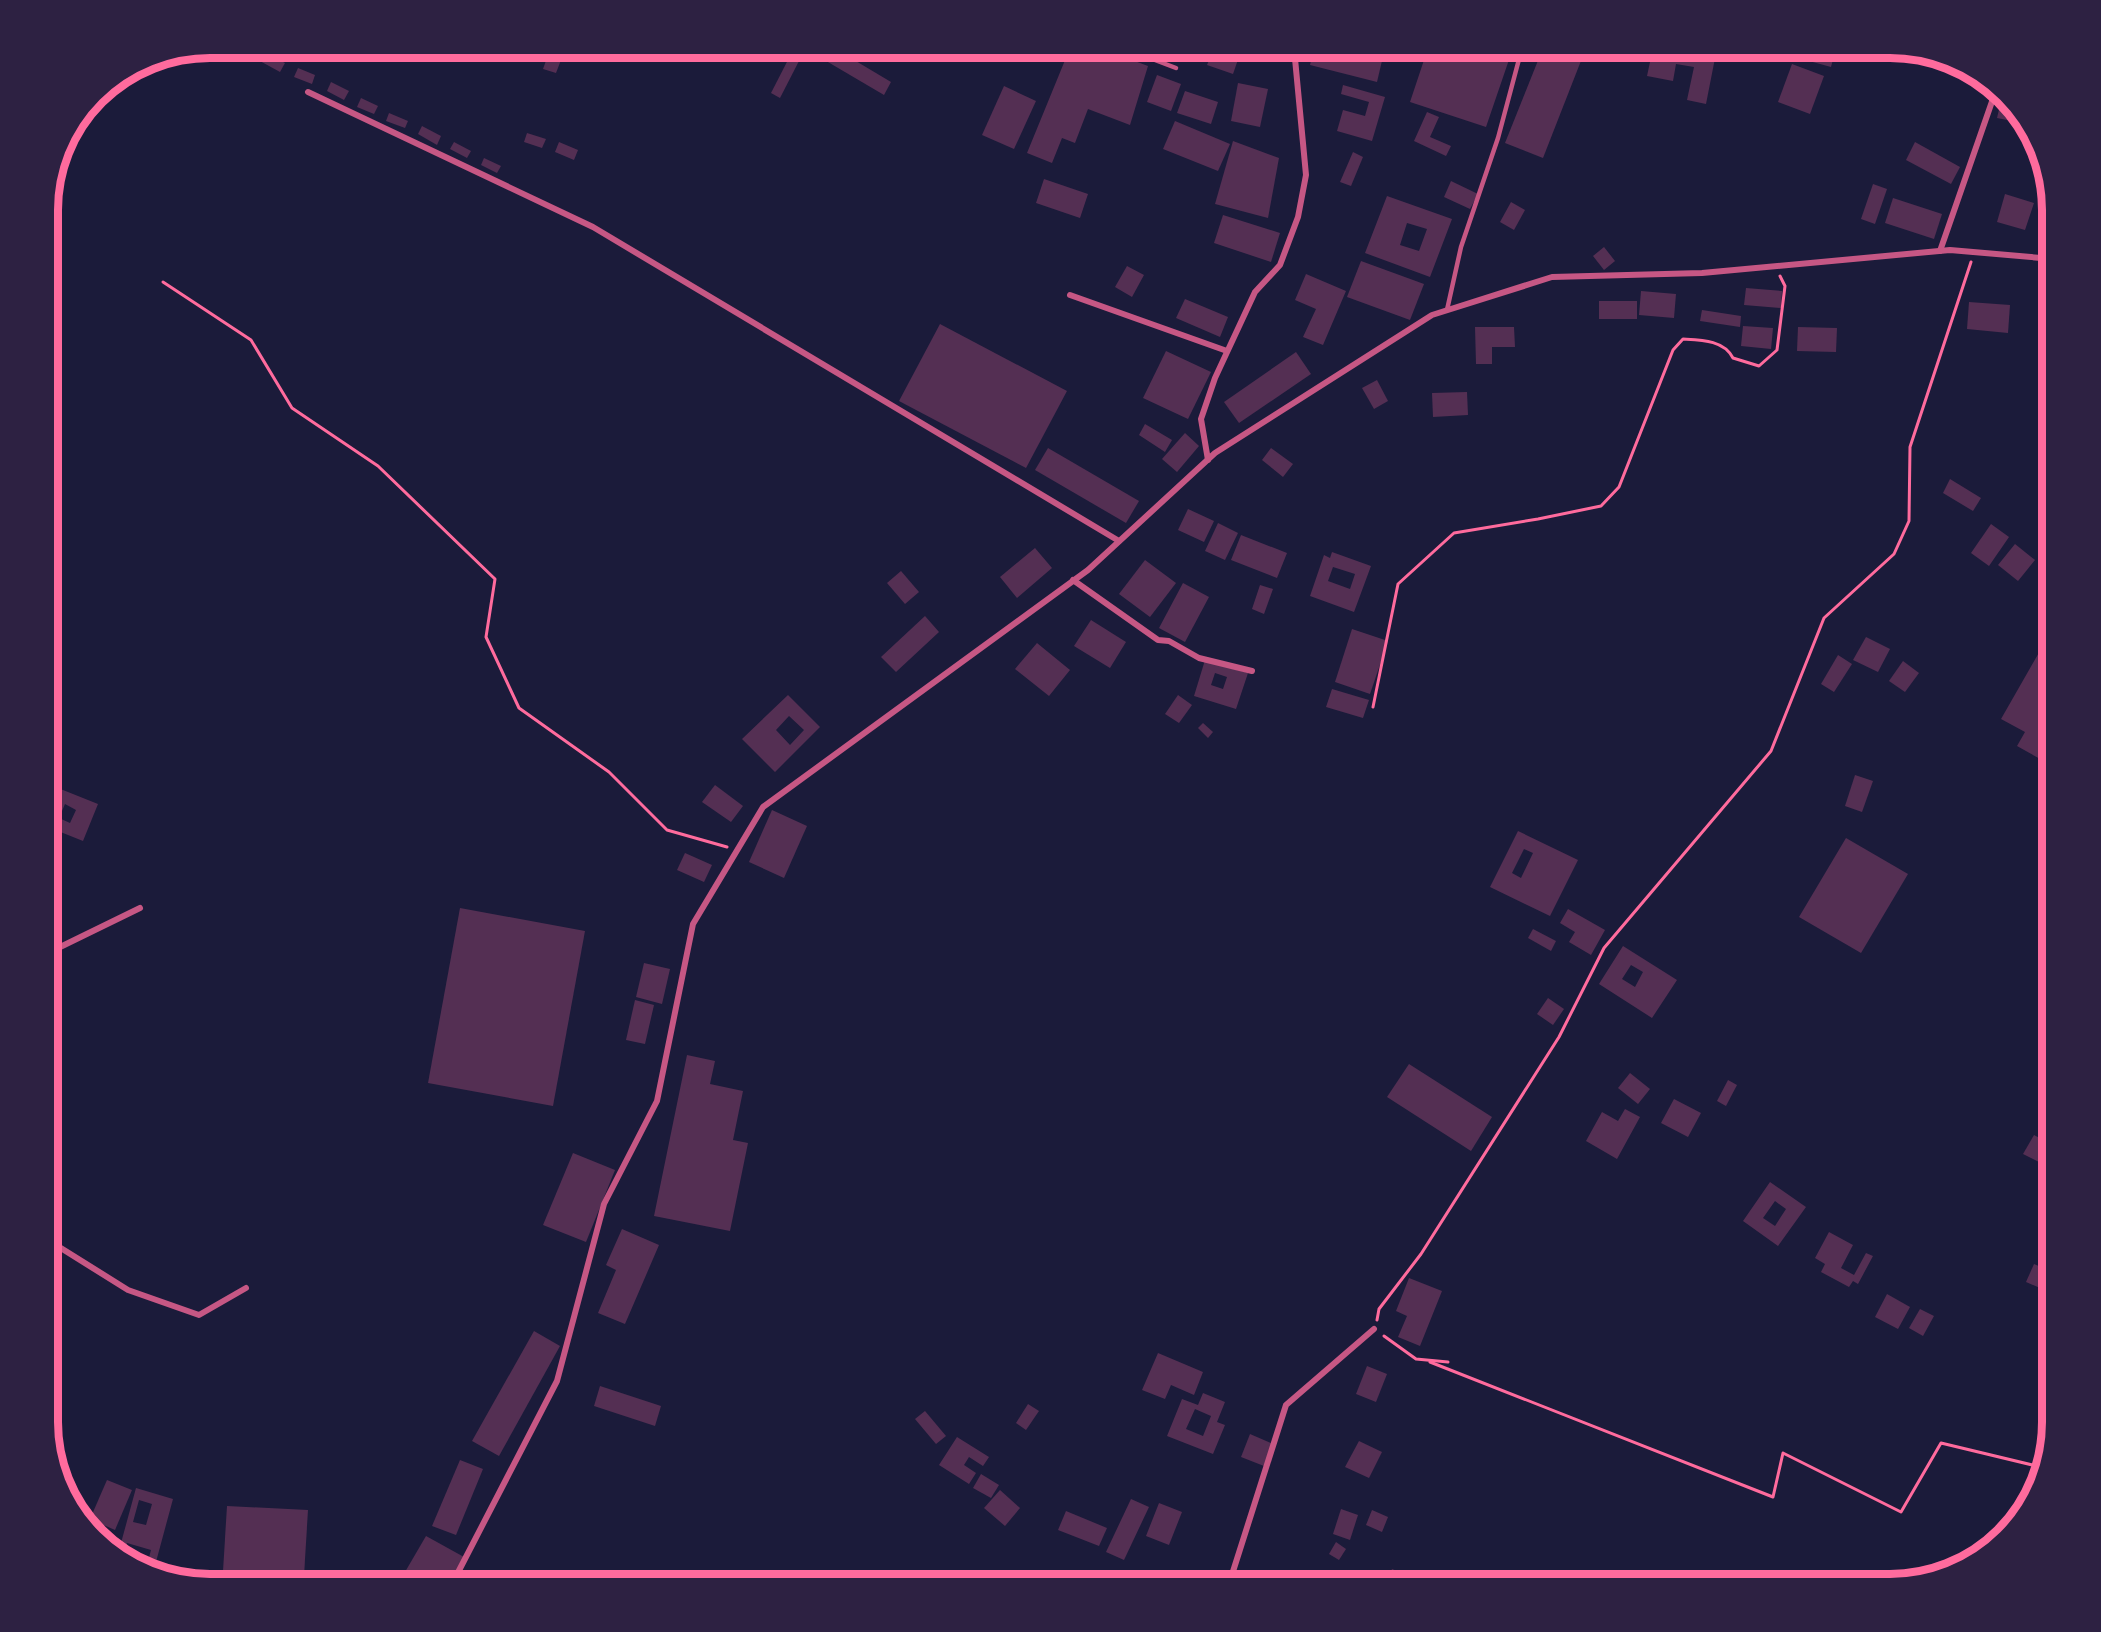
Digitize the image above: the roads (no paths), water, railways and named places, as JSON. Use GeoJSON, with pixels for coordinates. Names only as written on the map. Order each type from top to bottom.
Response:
{"type":"FeatureCollection","features":[{"type":"Feature","properties":{"kind":"street"},"geometry":{"type":"LineString","coordinates":[[1208,459],[1201,419],[1215,378],[1255,292],[1280,265],[1298,218],[1306,175],[1295,58]]}},
{"type":"Feature","properties":{"kind":"street"},"geometry":{"type":"LineString","coordinates":[[308,92],[593,227],[1119,541]]}},
{"type":"Feature","properties":{"kind":"street"},"geometry":{"type":"LineString","coordinates":[[1940,250],[1993,99]]}},
{"type":"Feature","properties":{"kind":"street"},"geometry":{"type":"LineString","coordinates":[[457,1574],[557,1381],[604,1204],[657,1101],[693,924],[763,807],[1073,580],[1215,453],[1432,315],[1552,277],[1702,273],[1940,250],[2042,258]]}},
{"type":"Feature","properties":{"kind":"street"},"geometry":{"type":"LineString","coordinates":[[1070,295],[1227,351]]}},
{"type":"Feature","properties":{"kind":"street"},"geometry":{"type":"LineString","coordinates":[[1073,580],[1158,640],[1169,641],[1199,658],[1252,671]]}},
{"type":"Feature","properties":{"kind":"street"},"geometry":{"type":"LineString","coordinates":[[59,948],[140,908]]}},
{"type":"Feature","properties":{"kind":"street"},"geometry":{"type":"LineString","coordinates":[[59,1247],[128,1290],[199,1315],[246,1288]]}},
{"type":"Feature","properties":{"kind":"street"},"geometry":{"type":"LineString","coordinates":[[1233,1574],[1286,1405],[1374,1329]]}},
{"type":"Feature","properties":{"kind":"lane"},"geometry":{"type":"LineString","coordinates":[[1151,58],[1176,68]]}},
{"type":"Feature","properties":{"kind":"lane"},"geometry":{"type":"LineString","coordinates":[[1448,310],[1461,247],[1498,138],[1518,58]]}}]}
